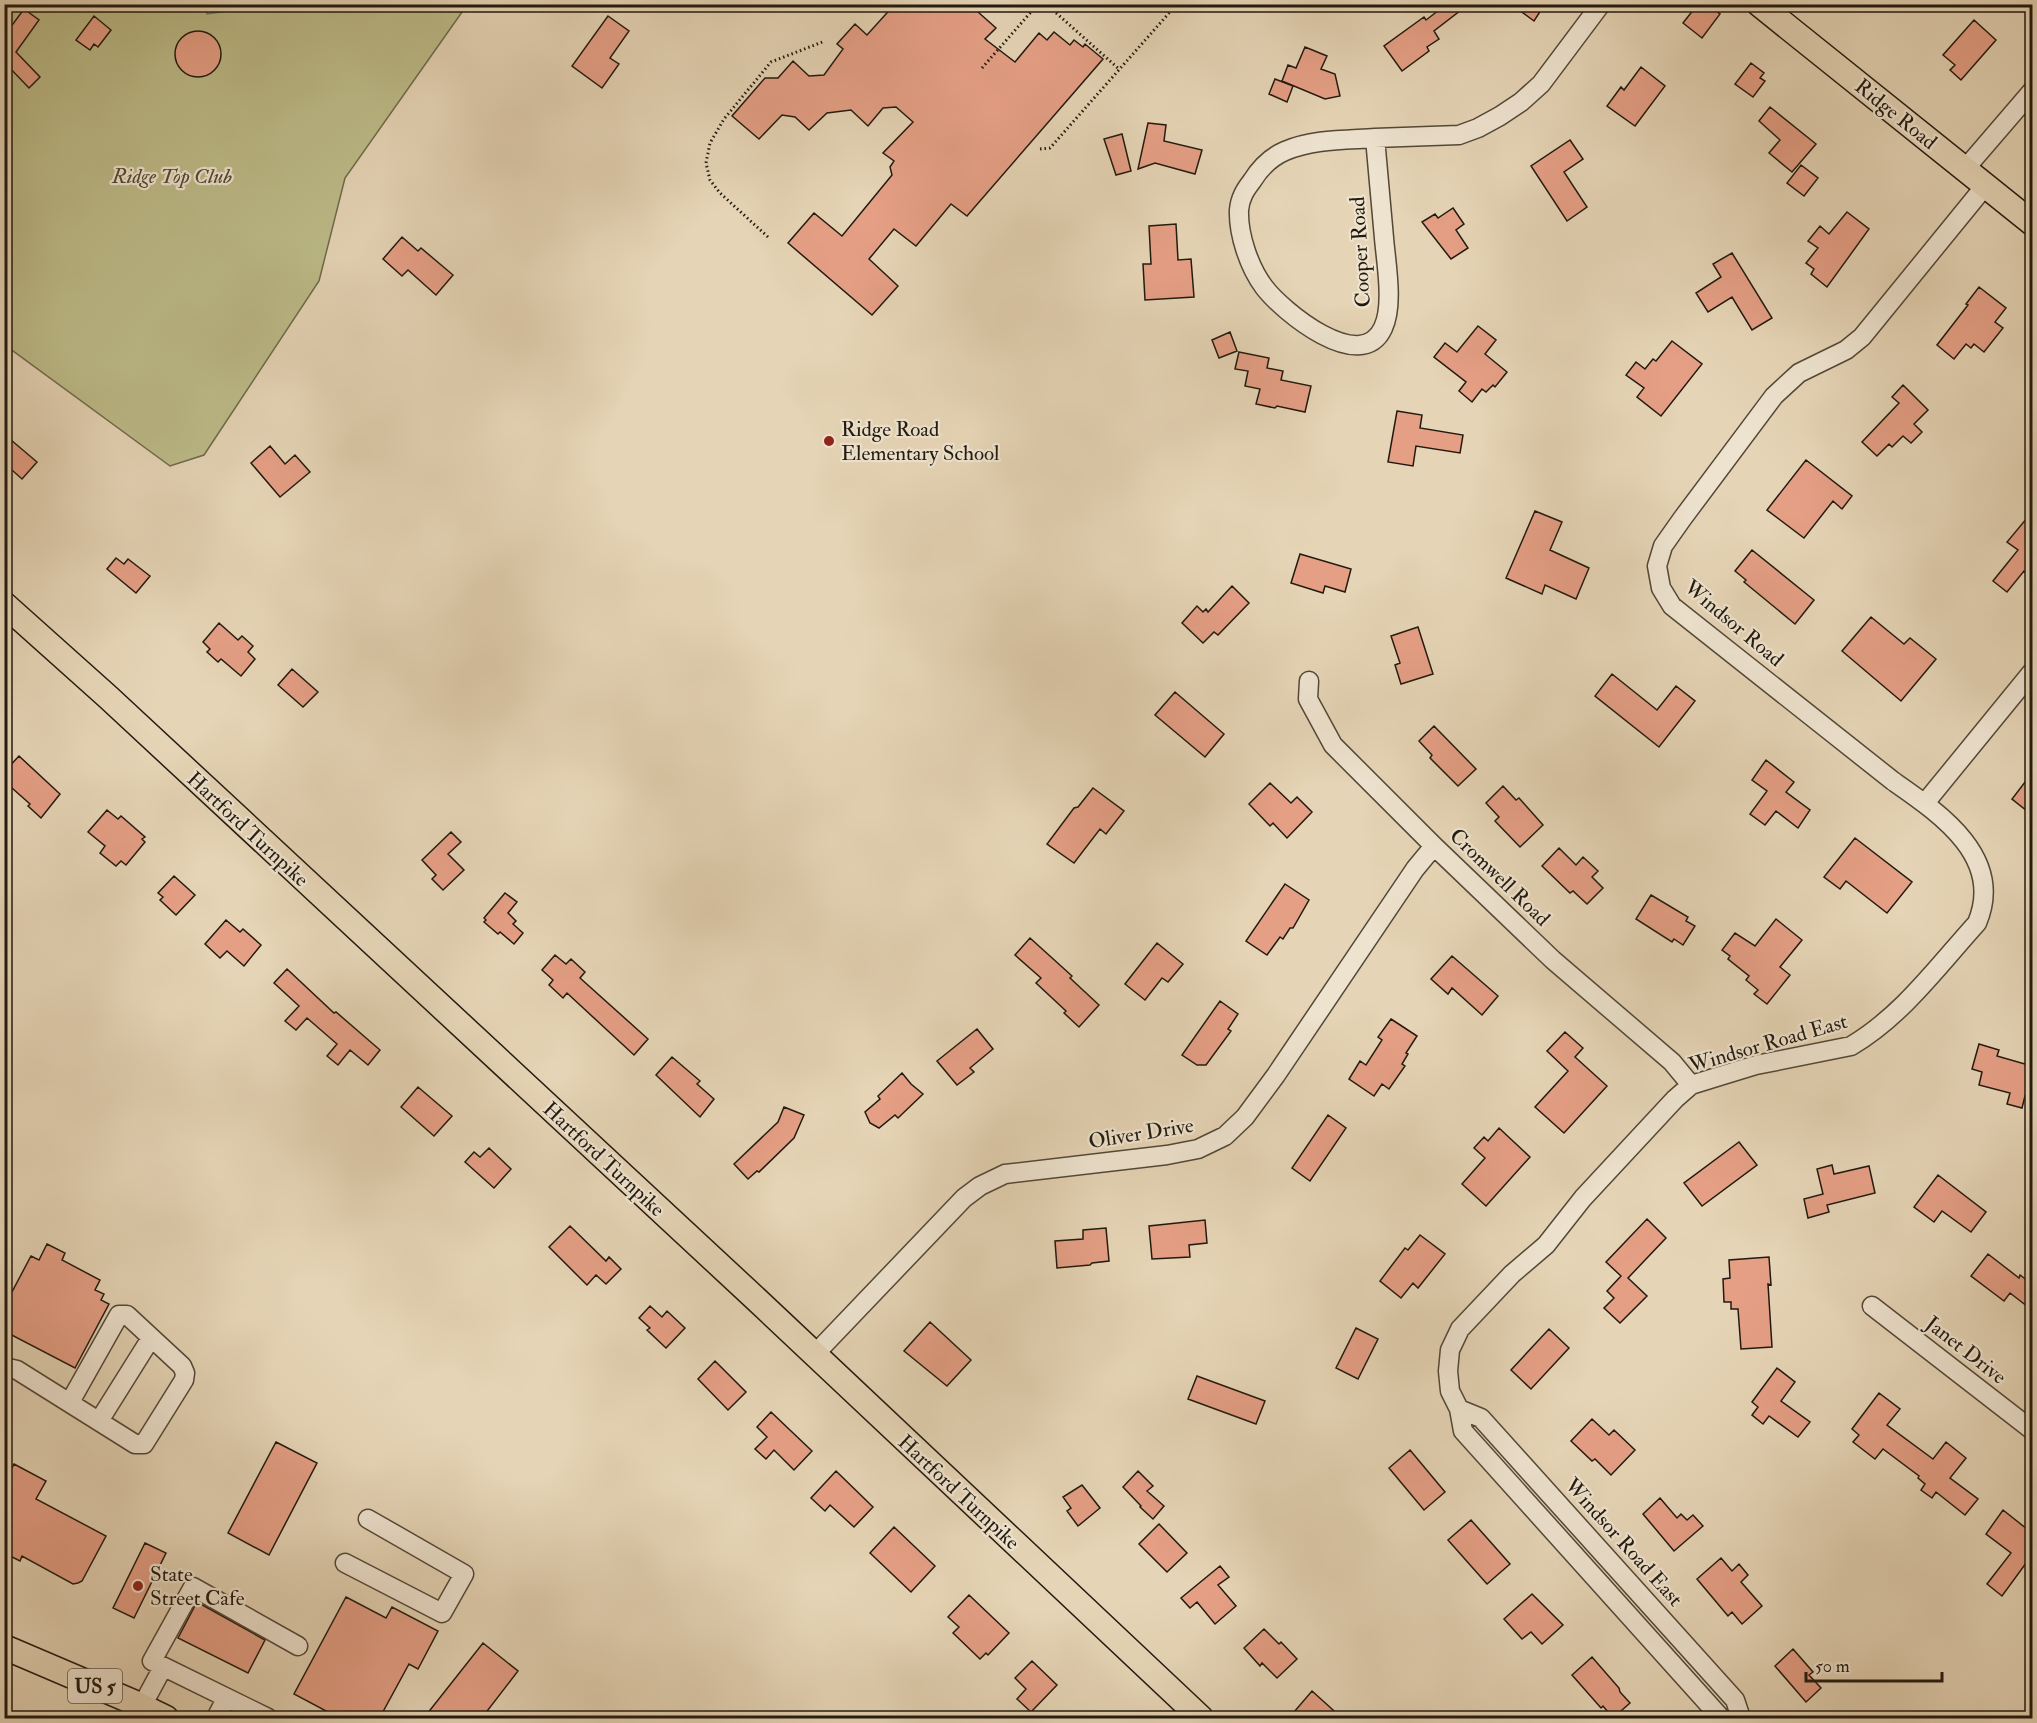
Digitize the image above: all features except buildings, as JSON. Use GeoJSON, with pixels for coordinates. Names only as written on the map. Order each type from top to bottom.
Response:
{"type":"FeatureCollection","features":[{"type":"Feature","properties":{"kind":"main road","name":"Ridge Road"},"geometry":{"type":"LineString","coordinates":[[1759,4],[2032,223]]}},
{"type":"Feature","properties":{"kind":"main road","name":"Hartford Turnpike"},"geometry":{"type":"LineString","coordinates":[[4,604],[204,786],[1201,1719]]}},
{"type":"Feature","properties":{"kind":"main road","name":"US 5"},"geometry":{"type":"LineString","coordinates":[[4,1647],[142,1706],[166,1719]]}},
{"type":"Feature","properties":{"kind":"street","name":"Cooper Road"},"geometry":{"type":"LineString","coordinates":[[1375,138],[1388,283],[1387,313],[1382,330],[1373,339],[1357,344],[1341,343],[1319,334],[1283,307],[1263,286],[1240,229],[1239,209],[1243,193],[1256,174],[1270,160],[1285,151],[1322,142],[1375,138],[1459,135],[1478,128],[1521,102],[1542,84],[1601,4]]}},
{"type":"Feature","properties":{"kind":"street"},"geometry":{"type":"LineString","coordinates":[[1965,169],[2032,91]]}},
{"type":"Feature","properties":{"kind":"street","name":"Windsor Road"},"geometry":{"type":"LineString","coordinates":[[1925,803],[1893,781],[1672,606],[1661,588],[1657,566],[1663,546],[1774,396],[1799,373],[1846,350],[1862,337],[1985,186]]}},
{"type":"Feature","properties":{"kind":"street"},"geometry":{"type":"LineString","coordinates":[[1925,803],[2032,672]]}},
{"type":"Feature","properties":{"kind":"street","name":"Cromwell Road"},"geometry":{"type":"LineString","coordinates":[[1309,681],[1308,699],[1334,745],[1434,846],[1553,960],[1672,1062],[1691,1085]]}},
{"type":"Feature","properties":{"kind":"street","name":"Windsor Road East"},"geometry":{"type":"LineString","coordinates":[[1721,1719],[1463,1431],[1459,1409],[1450,1391],[1448,1371],[1450,1350],[1460,1329],[1512,1274],[1546,1245],[1583,1198],[1675,1099],[1691,1085],[1756,1065],[1851,1046],[1865,1038],[1902,1007],[1977,923],[1982,912],[1984,895],[1983,880],[1977,859],[1965,840],[1925,803]]}},
{"type":"Feature","properties":{"kind":"street","name":"Oliver Drive"},"geometry":{"type":"LineString","coordinates":[[814,1355],[964,1197],[980,1186],[1005,1174],[1167,1155],[1198,1149],[1225,1136],[1245,1117],[1276,1075],[1408,879],[1434,846]]}},
{"type":"Feature","properties":{"kind":"street","name":"Janet Drive"},"geometry":{"type":"LineString","coordinates":[[1872,1306],[2032,1430]]}},
{"type":"Feature","properties":{"kind":"street"},"geometry":{"type":"LineString","coordinates":[[6,1372],[17,1370],[135,1444],[144,1444],[184,1380],[185,1373],[182,1366],[127,1315],[119,1315],[70,1402]]}},
{"type":"Feature","properties":{"kind":"street"},"geometry":{"type":"LineString","coordinates":[[99,1421],[151,1338]]}},
{"type":"Feature","properties":{"kind":"street","name":"Windsor Road East"},"geometry":{"type":"LineString","coordinates":[[1459,1409],[1482,1418],[1506,1444],[1735,1700],[1741,1719]]}},
{"type":"Feature","properties":{"kind":"street"},"geometry":{"type":"LineString","coordinates":[[345,1563],[442,1613],[464,1574],[368,1519]]}},
{"type":"Feature","properties":{"kind":"street"},"geometry":{"type":"LineString","coordinates":[[268,1719],[152,1661],[193,1587],[298,1646]]}},
{"type":"Feature","properties":{"kind":"street"},"geometry":{"type":"LineString","coordinates":[[142,1706],[163,1667]]}},
{"type":"Feature","properties":{"kind":"street"},"geometry":{"type":"LineString","coordinates":[[216,1719],[226,1699]]}},
{"type":"Feature","properties":{"kind":"path"},"geometry":{"type":"LineString","coordinates":[[982,68],[1038,4]]}},
{"type":"Feature","properties":{"kind":"path"},"geometry":{"type":"LineString","coordinates":[[1046,4],[1119,69]]}},
{"type":"Feature","properties":{"kind":"path"},"geometry":{"type":"LineString","coordinates":[[1040,149],[1050,148],[1177,4]]}},
{"type":"Feature","properties":{"kind":"path"},"geometry":{"type":"LineString","coordinates":[[768,237],[720,193],[710,180],[706,164],[710,142],[724,119],[771,62],[825,41]]}},
{"type":"Feature","properties":{"kind":"green space","name":"Ridge Top Club"},"geometry":{"type":"Polygon","coordinates":[[[5,5],[467,5],[345,178],[319,281],[204,455],[170,466],[5,345],[5,5]]]}},
{"type":"Feature","properties":{"kind":"water"},"geometry":{"type":"Polygon","coordinates":[[[205,5],[249,5],[250,8],[207,14],[205,5]]]}},
{"type":"Feature","properties":{"kind":"place","name":"Ridge Road Elementary School"},"geometry":{"type":"Point","coordinates":[829,441]}},
{"type":"Feature","properties":{"kind":"place","name":"State Street Cafe"},"geometry":{"type":"Point","coordinates":[138,1586]}}]}
